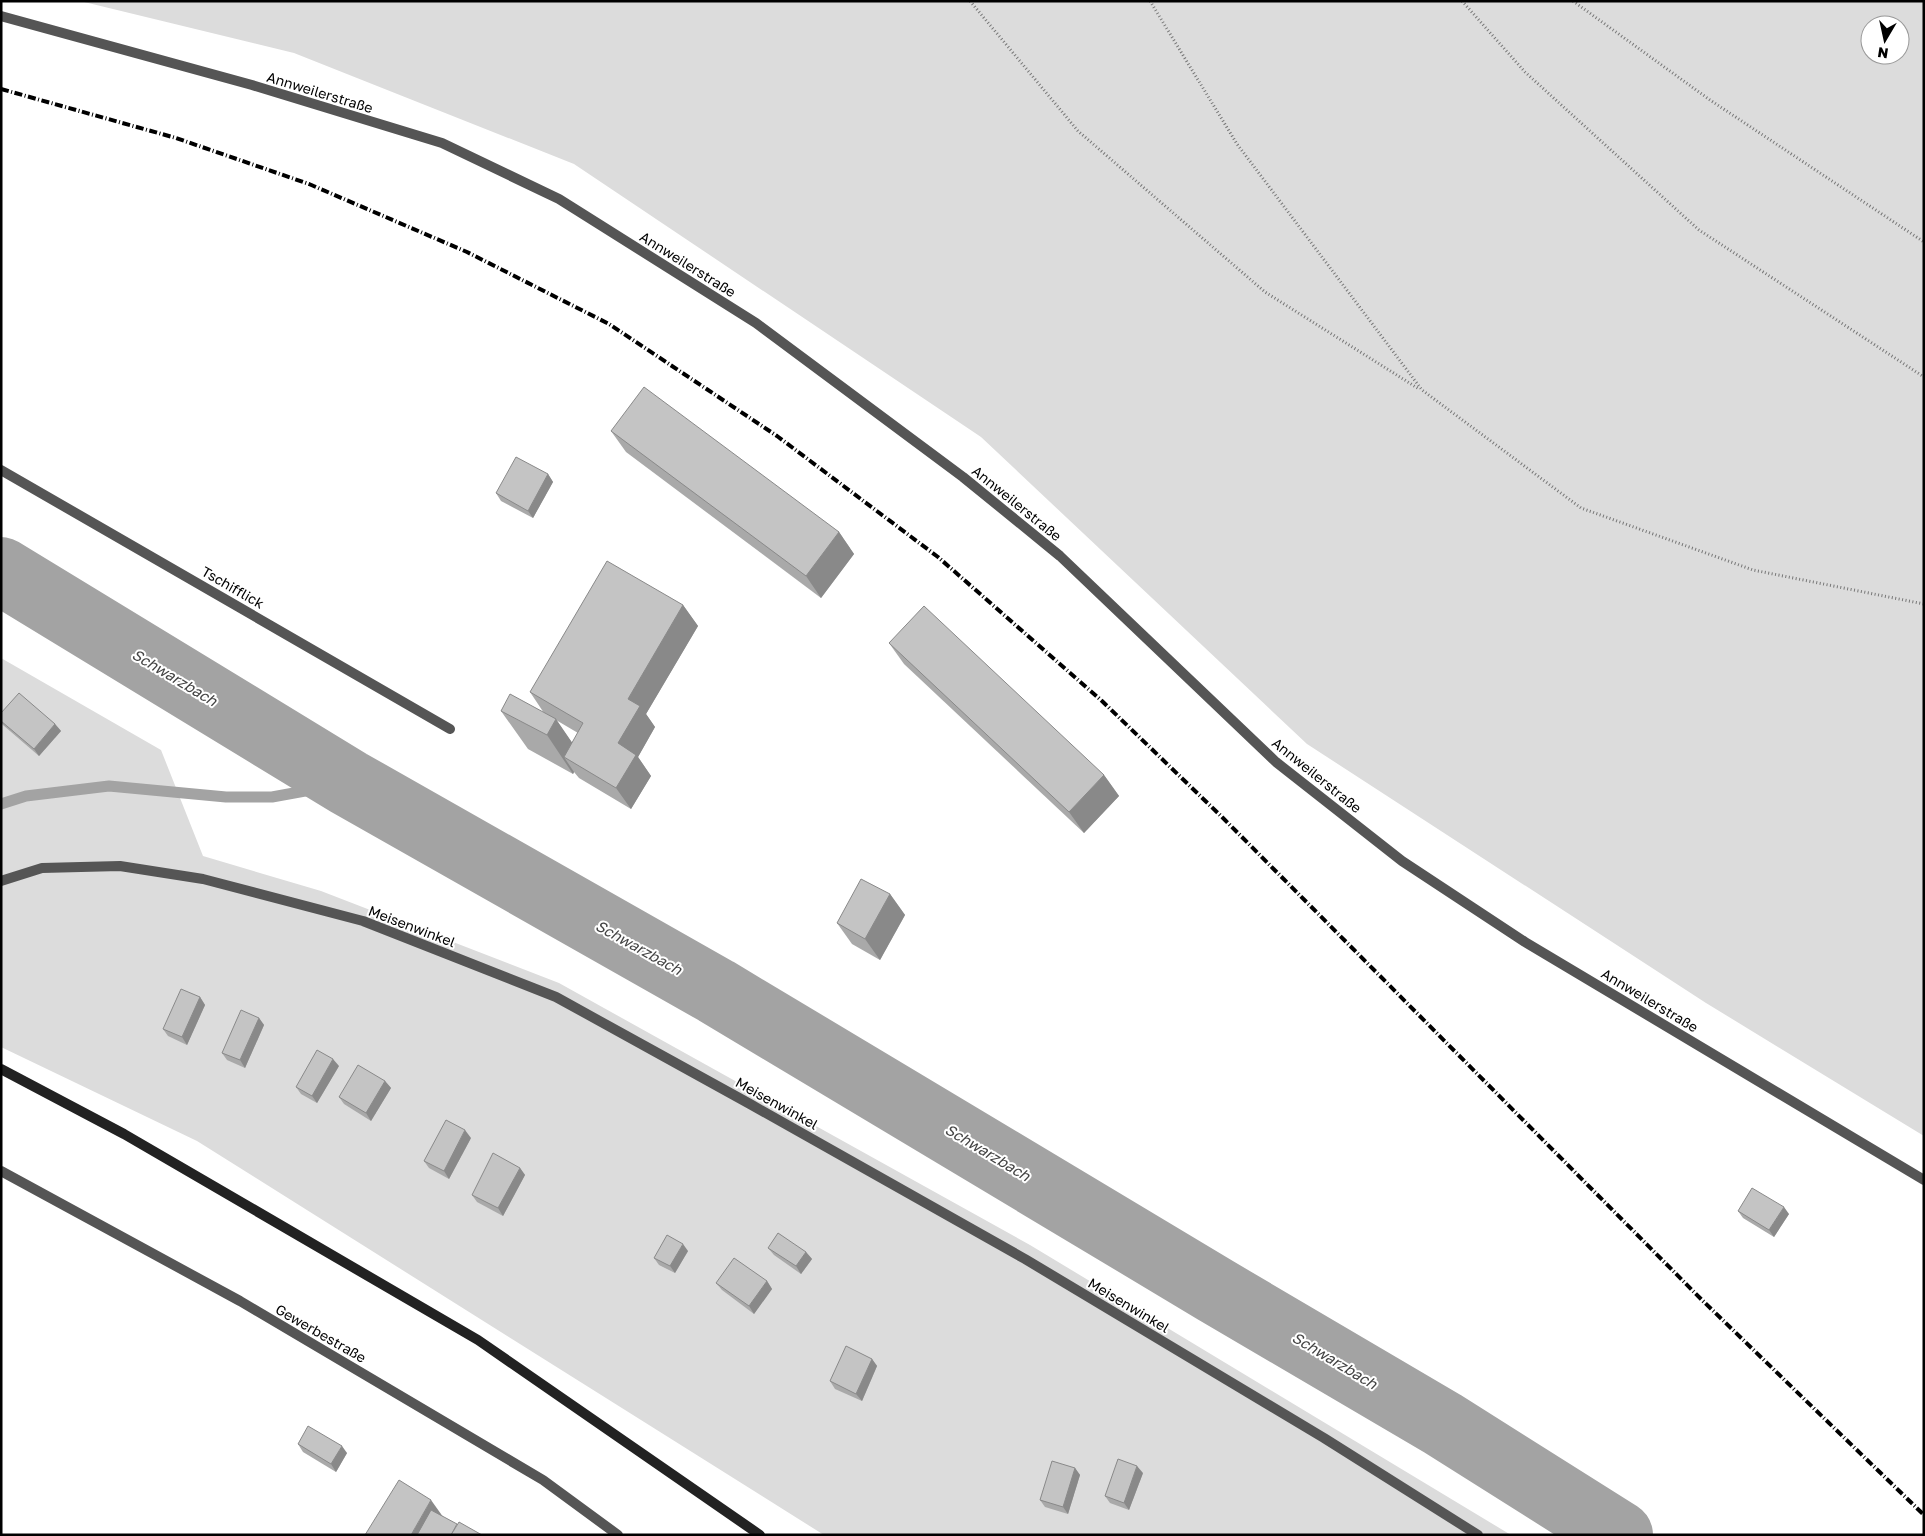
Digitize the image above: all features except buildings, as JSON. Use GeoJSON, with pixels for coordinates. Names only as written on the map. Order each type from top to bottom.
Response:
{"type":"FeatureCollection","features":[{"type":"Feature","properties":{"kind":"main road"},"geometry":{"type":"LineString","coordinates":[[1,1068],[124,1134],[478,1340],[760,1535]]}},
{"type":"Feature","properties":{"kind":"street","name":"Annweilerstraße"},"geometry":{"type":"LineString","coordinates":[[1,16],[252,85],[442,143],[559,199],[756,323],[963,477],[1060,556],[1276,762],[1402,861],[1525,942],[1924,1180]]}},
{"type":"Feature","properties":{"kind":"street","name":"Tschifflick"},"geometry":{"type":"LineString","coordinates":[[1,470],[450,729]]}},
{"type":"Feature","properties":{"kind":"street","name":"Meisenwinkel"},"geometry":{"type":"LineString","coordinates":[[1,881],[42,868],[120,866],[203,879],[363,921],[556,998],[750,1104],[1025,1259],[1324,1438],[1478,1535]]}},
{"type":"Feature","properties":{"kind":"street","name":"Gewerbestraße"},"geometry":{"type":"LineString","coordinates":[[1,1171],[240,1301],[543,1480],[618,1535]]}},
{"type":"Feature","properties":{"kind":"path"},"geometry":{"type":"LineString","coordinates":[[970,1],[1078,131],[1265,292],[1422,390],[1581,508],[1753,570],[1924,604]]}},
{"type":"Feature","properties":{"kind":"path"},"geometry":{"type":"LineString","coordinates":[[1150,1],[1237,144],[1422,390]]}},
{"type":"Feature","properties":{"kind":"path"},"geometry":{"type":"LineString","coordinates":[[1462,1],[1525,72],[1699,230],[1924,377]]}},
{"type":"Feature","properties":{"kind":"path"},"geometry":{"type":"LineString","coordinates":[[1573,1],[1710,100],[1924,242]]}},
{"type":"Feature","properties":{"kind":"shaded area"},"geometry":{"type":"Polygon","coordinates":[[[80,1],[1924,1],[1924,1136],[1706,1003],[1307,744],[981,437],[574,164],[294,53],[80,1]]]}},
{"type":"Feature","properties":{"kind":"shaded area"},"geometry":{"type":"Polygon","coordinates":[[[1,658],[161,750],[203,856],[321,891],[559,983],[1030,1245],[1511,1535],[824,1535],[197,1141],[1,1047],[1,658]]]}},
{"type":"Feature","properties":{"kind":"waterway","name":"Schwarzbach"},"geometry":{"type":"LineString","coordinates":[[1,571],[349,783],[716,991],[1215,1290],[1443,1424],[1619,1535]]}},
{"type":"Feature","properties":{"kind":"waterway","name":"Schwarzbach"},"geometry":{"type":"LineString","coordinates":[[1,804],[26,796],[109,786],[226,797],[272,797],[349,783]]}},
{"type":"Feature","properties":{"kind":"railway"},"geometry":{"type":"LineString","coordinates":[[1,89],[176,138],[309,184],[467,252],[609,324],[777,436],[938,557],[1102,701],[1223,818],[1703,1301],[1924,1515]]}}]}
